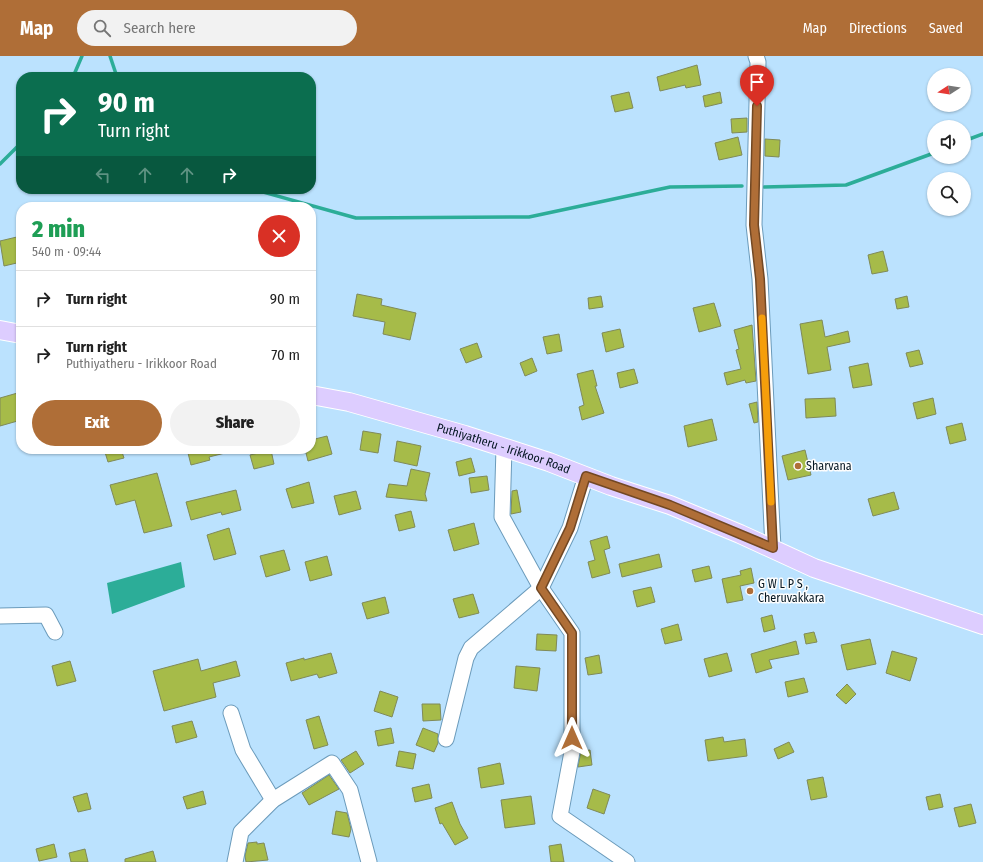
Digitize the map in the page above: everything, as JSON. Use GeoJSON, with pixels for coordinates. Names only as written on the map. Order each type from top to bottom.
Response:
{"type":"FeatureCollection","features":[{"type":"Feature","properties":{"kind":"main road"},"geometry":{"type":"LineString","coordinates":[[0,330],[16,333]]}},
{"type":"Feature","properties":{"kind":"main road","name":"Puthiyatheru - Irikkoor Road"},"geometry":{"type":"LineString","coordinates":[[316,396],[349,402],[504,448],[586,476],[670,505],[773,548],[814,568],[983,625]]}},
{"type":"Feature","properties":{"kind":"street"},"geometry":{"type":"LineString","coordinates":[[756,56],[758,62],[754,225],[760,279],[773,548]]}},
{"type":"Feature","properties":{"kind":"street"},"geometry":{"type":"LineString","coordinates":[[504,448],[502,517],[541,588],[572,633],[572,752],[560,816],[627,862]]}},
{"type":"Feature","properties":{"kind":"street"},"geometry":{"type":"LineString","coordinates":[[446,739],[466,658],[471,648],[541,588],[570,528],[586,476]]}},
{"type":"Feature","properties":{"kind":"street"},"geometry":{"type":"LineString","coordinates":[[0,616],[46,615],[56,632]]}},
{"type":"Feature","properties":{"kind":"street"},"geometry":{"type":"LineString","coordinates":[[231,713],[243,750],[273,800]]}},
{"type":"Feature","properties":{"kind":"street"},"geometry":{"type":"LineString","coordinates":[[235,862],[242,832],[273,800],[332,763],[350,790],[368,862]]}},
{"type":"Feature","properties":{"kind":"shaded area"},"geometry":{"type":"Polygon","coordinates":[[[181,562],[185,587],[112,614],[107,583],[181,562]]]}},
{"type":"Feature","properties":{"kind":"building"},"geometry":{"type":"Polygon","coordinates":[[[697,65],[701,85],[686,88],[685,85],[660,91],[657,77],[697,65]]]}},
{"type":"Feature","properties":{"kind":"building"},"geometry":{"type":"Polygon","coordinates":[[[629,92],[633,108],[615,112],[611,96],[629,92]]]}},
{"type":"Feature","properties":{"kind":"building"},"geometry":{"type":"Polygon","coordinates":[[[720,92],[722,103],[705,107],[703,96],[720,92]]]}},
{"type":"Feature","properties":{"kind":"building"},"geometry":{"type":"Polygon","coordinates":[[[747,118],[747,132],[732,133],[731,119],[747,118]]]}},
{"type":"Feature","properties":{"kind":"building"},"geometry":{"type":"Polygon","coordinates":[[[738,137],[742,155],[719,160],[715,143],[738,137]]]}},
{"type":"Feature","properties":{"kind":"building"},"geometry":{"type":"Polygon","coordinates":[[[765,139],[780,140],[779,157],[765,156],[765,139]]]}},
{"type":"Feature","properties":{"kind":"building"},"geometry":{"type":"Polygon","coordinates":[[[16,237],[16,263],[4,266],[0,241],[16,237]]]}},
{"type":"Feature","properties":{"kind":"building"},"geometry":{"type":"Polygon","coordinates":[[[883,251],[888,271],[872,274],[868,255],[883,251]]]}},
{"type":"Feature","properties":{"kind":"building"},"geometry":{"type":"Polygon","coordinates":[[[357,294],[382,299],[381,305],[416,313],[410,340],[383,334],[385,322],[353,316],[357,294]]]}},
{"type":"Feature","properties":{"kind":"building"},"geometry":{"type":"Polygon","coordinates":[[[601,296],[603,307],[589,309],[588,298],[601,296]]]}},
{"type":"Feature","properties":{"kind":"building"},"geometry":{"type":"Polygon","coordinates":[[[907,296],[909,307],[897,309],[895,299],[907,296]]]}},
{"type":"Feature","properties":{"kind":"building"},"geometry":{"type":"Polygon","coordinates":[[[714,303],[721,326],[699,332],[693,308],[714,303]]]}},
{"type":"Feature","properties":{"kind":"building"},"geometry":{"type":"Polygon","coordinates":[[[822,320],[825,337],[848,331],[850,342],[827,347],[831,370],[808,374],[800,324],[822,320]]]}},
{"type":"Feature","properties":{"kind":"building"},"geometry":{"type":"Polygon","coordinates":[[[752,325],[756,381],[746,383],[745,380],[727,385],[724,373],[741,369],[736,350],[739,349],[734,330],[752,325]]]}},
{"type":"Feature","properties":{"kind":"building"},"geometry":{"type":"Polygon","coordinates":[[[620,329],[624,347],[606,352],[602,333],[620,329]]]}},
{"type":"Feature","properties":{"kind":"building"},"geometry":{"type":"Polygon","coordinates":[[[559,334],[562,351],[547,354],[543,337],[559,334]]]}},
{"type":"Feature","properties":{"kind":"building"},"geometry":{"type":"Polygon","coordinates":[[[477,343],[482,357],[466,363],[460,349],[477,343]]]}},
{"type":"Feature","properties":{"kind":"building"},"geometry":{"type":"Polygon","coordinates":[[[919,350],[923,364],[910,367],[906,353],[919,350]]]}},
{"type":"Feature","properties":{"kind":"building"},"geometry":{"type":"Polygon","coordinates":[[[532,358],[537,371],[525,376],[520,363],[532,358]]]}},
{"type":"Feature","properties":{"kind":"building"},"geometry":{"type":"Polygon","coordinates":[[[868,363],[872,385],[853,388],[849,367],[868,363]]]}},
{"type":"Feature","properties":{"kind":"building"},"geometry":{"type":"Polygon","coordinates":[[[634,369],[638,383],[620,388],[617,373],[634,369]]]}},
{"type":"Feature","properties":{"kind":"building"},"geometry":{"type":"Polygon","coordinates":[[[593,370],[597,386],[595,386],[604,413],[582,420],[579,407],[584,405],[577,374],[593,370]]]}},
{"type":"Feature","properties":{"kind":"building"},"geometry":{"type":"Polygon","coordinates":[[[16,393],[16,421],[0,426],[0,398],[16,393]]]}},
{"type":"Feature","properties":{"kind":"building"},"geometry":{"type":"Polygon","coordinates":[[[835,398],[836,416],[806,418],[805,399],[835,398]]]}},
{"type":"Feature","properties":{"kind":"building"},"geometry":{"type":"Polygon","coordinates":[[[933,398],[936,414],[917,419],[913,403],[933,398]]]}},
{"type":"Feature","properties":{"kind":"building"},"geometry":{"type":"Polygon","coordinates":[[[757,402],[758,422],[754,423],[749,404],[757,402]]]}},
{"type":"Feature","properties":{"kind":"building"},"geometry":{"type":"Polygon","coordinates":[[[712,419],[717,440],[688,447],[684,426],[712,419]]]}},
{"type":"Feature","properties":{"kind":"building"},"geometry":{"type":"Polygon","coordinates":[[[962,423],[966,440],[950,444],[946,427],[962,423]]]}},
{"type":"Feature","properties":{"kind":"building"},"geometry":{"type":"Polygon","coordinates":[[[363,431],[381,434],[378,453],[360,450],[363,431]]]}},
{"type":"Feature","properties":{"kind":"building"},"geometry":{"type":"Polygon","coordinates":[[[327,436],[332,454],[308,461],[306,454],[316,454],[316,439],[327,436]]]}},
{"type":"Feature","properties":{"kind":"building"},"geometry":{"type":"Polygon","coordinates":[[[397,441],[421,446],[417,466],[394,461],[397,441]]]}},
{"type":"Feature","properties":{"kind":"building"},"geometry":{"type":"Polygon","coordinates":[[[805,450],[811,475],[788,480],[782,456],[805,450]]]}},
{"type":"Feature","properties":{"kind":"building"},"geometry":{"type":"Polygon","coordinates":[[[106,454],[123,454],[124,458],[108,462],[106,454]]]}},
{"type":"Feature","properties":{"kind":"building"},"geometry":{"type":"Polygon","coordinates":[[[188,454],[221,454],[209,457],[210,460],[191,465],[188,454]]]}},
{"type":"Feature","properties":{"kind":"building"},"geometry":{"type":"Polygon","coordinates":[[[272,454],[274,464],[254,469],[250,455],[272,454]]]}},
{"type":"Feature","properties":{"kind":"building"},"geometry":{"type":"Polygon","coordinates":[[[471,458],[475,472],[459,476],[456,462],[471,458]]]}},
{"type":"Feature","properties":{"kind":"building"},"geometry":{"type":"Polygon","coordinates":[[[411,469],[430,473],[425,494],[427,501],[386,497],[389,484],[407,486],[411,469]]]}},
{"type":"Feature","properties":{"kind":"building"},"geometry":{"type":"Polygon","coordinates":[[[157,473],[172,526],[144,533],[135,500],[116,505],[110,485],[157,473]]]}},
{"type":"Feature","properties":{"kind":"building"},"geometry":{"type":"Polygon","coordinates":[[[487,476],[489,490],[471,493],[469,478],[487,476]]]}},
{"type":"Feature","properties":{"kind":"building"},"geometry":{"type":"Polygon","coordinates":[[[309,482],[314,503],[292,508],[286,489],[309,482]]]}},
{"type":"Feature","properties":{"kind":"building"},"geometry":{"type":"Polygon","coordinates":[[[236,490],[241,510],[222,515],[221,512],[191,520],[186,502],[236,490]]]}},
{"type":"Feature","properties":{"kind":"building"},"geometry":{"type":"Polygon","coordinates":[[[517,490],[521,512],[511,514],[512,491],[517,490]]]}},
{"type":"Feature","properties":{"kind":"building"},"geometry":{"type":"Polygon","coordinates":[[[356,491],[361,509],[339,515],[334,496],[356,491]]]}},
{"type":"Feature","properties":{"kind":"building"},"geometry":{"type":"Polygon","coordinates":[[[894,492],[899,509],[873,516],[868,499],[894,492]]]}},
{"type":"Feature","properties":{"kind":"building"},"geometry":{"type":"Polygon","coordinates":[[[411,511],[415,527],[399,531],[395,515],[411,511]]]}},
{"type":"Feature","properties":{"kind":"building"},"geometry":{"type":"Polygon","coordinates":[[[474,523],[479,544],[454,551],[448,530],[474,523]]]}},
{"type":"Feature","properties":{"kind":"building"},"geometry":{"type":"Polygon","coordinates":[[[229,528],[236,554],[214,560],[207,535],[229,528]]]}},
{"type":"Feature","properties":{"kind":"building"},"geometry":{"type":"Polygon","coordinates":[[[607,536],[610,548],[604,550],[610,573],[592,578],[588,562],[595,560],[590,541],[607,536]]]}},
{"type":"Feature","properties":{"kind":"building"},"geometry":{"type":"Polygon","coordinates":[[[284,550],[290,570],[266,577],[260,556],[284,550]]]}},
{"type":"Feature","properties":{"kind":"building"},"geometry":{"type":"Polygon","coordinates":[[[659,554],[662,567],[622,577],[619,564],[659,554]]]}},
{"type":"Feature","properties":{"kind":"building"},"geometry":{"type":"Polygon","coordinates":[[[327,556],[332,575],[310,581],[305,562],[327,556]]]}},
{"type":"Feature","properties":{"kind":"building"},"geometry":{"type":"Polygon","coordinates":[[[709,566],[712,578],[695,582],[692,570],[709,566]]]}},
{"type":"Feature","properties":{"kind":"building"},"geometry":{"type":"Polygon","coordinates":[[[751,568],[754,583],[740,586],[743,600],[727,603],[722,579],[741,575],[740,571],[751,568]]]}},
{"type":"Feature","properties":{"kind":"building"},"geometry":{"type":"Polygon","coordinates":[[[651,587],[655,602],[637,607],[633,591],[651,587]]]}},
{"type":"Feature","properties":{"kind":"building"},"geometry":{"type":"Polygon","coordinates":[[[473,594],[479,613],[459,618],[453,599],[473,594]]]}},
{"type":"Feature","properties":{"kind":"building"},"geometry":{"type":"Polygon","coordinates":[[[385,597],[389,613],[367,619],[362,603],[385,597]]]}},
{"type":"Feature","properties":{"kind":"building"},"geometry":{"type":"Polygon","coordinates":[[[772,615],[775,629],[764,632],[761,618],[772,615]]]}},
{"type":"Feature","properties":{"kind":"building"},"geometry":{"type":"Polygon","coordinates":[[[678,624],[682,640],[665,644],[661,629],[678,624]]]}},
{"type":"Feature","properties":{"kind":"building"},"geometry":{"type":"Polygon","coordinates":[[[814,632],[817,642],[806,644],[804,634],[814,632]]]}},
{"type":"Feature","properties":{"kind":"building"},"geometry":{"type":"Polygon","coordinates":[[[537,634],[557,635],[556,651],[536,650],[537,634]]]}},
{"type":"Feature","properties":{"kind":"building"},"geometry":{"type":"Polygon","coordinates":[[[870,639],[876,664],[847,670],[841,645],[870,639]]]}},
{"type":"Feature","properties":{"kind":"building"},"geometry":{"type":"Polygon","coordinates":[[[796,641],[799,654],[769,660],[772,668],[756,673],[751,654],[796,641]]]}},
{"type":"Feature","properties":{"kind":"building"},"geometry":{"type":"Polygon","coordinates":[[[892,651],[917,658],[910,681],[886,673],[892,651]]]}},
{"type":"Feature","properties":{"kind":"building"},"geometry":{"type":"Polygon","coordinates":[[[331,653],[337,673],[319,678],[317,674],[291,681],[286,663],[331,653]]]}},
{"type":"Feature","properties":{"kind":"building"},"geometry":{"type":"Polygon","coordinates":[[[727,653],[732,671],[709,677],[704,659],[727,653]]]}},
{"type":"Feature","properties":{"kind":"building"},"geometry":{"type":"Polygon","coordinates":[[[599,655],[602,673],[588,675],[585,658],[599,655]]]}},
{"type":"Feature","properties":{"kind":"building"},"geometry":{"type":"Polygon","coordinates":[[[198,659],[201,671],[236,661],[240,676],[213,683],[216,697],[164,711],[153,671],[198,659]]]}},
{"type":"Feature","properties":{"kind":"building"},"geometry":{"type":"Polygon","coordinates":[[[70,661],[76,681],[57,686],[52,666],[70,661]]]}},
{"type":"Feature","properties":{"kind":"building"},"geometry":{"type":"Polygon","coordinates":[[[516,666],[540,668],[537,691],[514,688],[516,666]]]}},
{"type":"Feature","properties":{"kind":"building"},"geometry":{"type":"Polygon","coordinates":[[[804,678],[808,692],[788,697],[785,682],[804,678]]]}},
{"type":"Feature","properties":{"kind":"building"},"geometry":{"type":"Polygon","coordinates":[[[847,684],[856,694],[846,704],[836,695],[847,684]]]}},
{"type":"Feature","properties":{"kind":"building"},"geometry":{"type":"Polygon","coordinates":[[[380,691],[398,697],[392,717],[374,711],[380,691]]]}},
{"type":"Feature","properties":{"kind":"building"},"geometry":{"type":"Polygon","coordinates":[[[422,704],[440,704],[441,720],[423,721],[422,704]]]}},
{"type":"Feature","properties":{"kind":"building"},"geometry":{"type":"Polygon","coordinates":[[[319,716],[328,745],[314,749],[306,720],[319,716]]]}},
{"type":"Feature","properties":{"kind":"building"},"geometry":{"type":"Polygon","coordinates":[[[192,721],[197,737],[176,743],[172,726],[192,721]]]}},
{"type":"Feature","properties":{"kind":"building"},"geometry":{"type":"Polygon","coordinates":[[[391,728],[394,743],[378,746],[375,731],[391,728]]]}},
{"type":"Feature","properties":{"kind":"building"},"geometry":{"type":"Polygon","coordinates":[[[423,728],[438,734],[438,743],[434,752],[416,745],[423,728]]]}},
{"type":"Feature","properties":{"kind":"building"},"geometry":{"type":"Polygon","coordinates":[[[723,737],[724,742],[745,739],[747,756],[708,761],[705,740],[723,737]]]}},
{"type":"Feature","properties":{"kind":"building"},"geometry":{"type":"Polygon","coordinates":[[[789,742],[794,752],[778,759],[774,749],[789,742]]]}},
{"type":"Feature","properties":{"kind":"building"},"geometry":{"type":"Polygon","coordinates":[[[590,750],[592,765],[578,767],[581,751],[590,750]]]}},
{"type":"Feature","properties":{"kind":"building"},"geometry":{"type":"Polygon","coordinates":[[[356,751],[364,764],[350,773],[341,760],[356,751]]]}},
{"type":"Feature","properties":{"kind":"building"},"geometry":{"type":"Polygon","coordinates":[[[399,751],[416,754],[413,769],[396,766],[399,751]]]}},
{"type":"Feature","properties":{"kind":"building"},"geometry":{"type":"Polygon","coordinates":[[[500,763],[504,784],[481,788],[478,768],[500,763]]]}},
{"type":"Feature","properties":{"kind":"building"},"geometry":{"type":"Polygon","coordinates":[[[329,775],[339,789],[309,805],[302,793],[329,775]]]}},
{"type":"Feature","properties":{"kind":"building"},"geometry":{"type":"Polygon","coordinates":[[[823,777],[827,797],[811,800],[807,780],[823,777]]]}},
{"type":"Feature","properties":{"kind":"building"},"geometry":{"type":"Polygon","coordinates":[[[429,784],[432,798],[415,802],[412,788],[429,784]]]}},
{"type":"Feature","properties":{"kind":"building"},"geometry":{"type":"Polygon","coordinates":[[[593,789],[610,795],[604,814],[587,808],[593,789]]]}},
{"type":"Feature","properties":{"kind":"building"},"geometry":{"type":"Polygon","coordinates":[[[203,791],[206,804],[187,809],[183,797],[203,791]]]}},
{"type":"Feature","properties":{"kind":"building"},"geometry":{"type":"Polygon","coordinates":[[[87,793],[91,809],[78,812],[73,797],[87,793]]]}},
{"type":"Feature","properties":{"kind":"building"},"geometry":{"type":"Polygon","coordinates":[[[940,794],[943,807],[929,810],[926,797],[940,794]]]}},
{"type":"Feature","properties":{"kind":"building"},"geometry":{"type":"Polygon","coordinates":[[[531,796],[535,824],[505,828],[501,800],[531,796]]]}},
{"type":"Feature","properties":{"kind":"building"},"geometry":{"type":"Polygon","coordinates":[[[452,802],[460,824],[468,838],[455,845],[442,823],[440,824],[435,808],[452,802]]]}},
{"type":"Feature","properties":{"kind":"building"},"geometry":{"type":"Polygon","coordinates":[[[971,804],[976,823],[959,827],[954,808],[971,804]]]}},
{"type":"Feature","properties":{"kind":"building"},"geometry":{"type":"Polygon","coordinates":[[[336,811],[347,813],[351,829],[349,837],[332,834],[336,811]]]}},
{"type":"Feature","properties":{"kind":"building"},"geometry":{"type":"Polygon","coordinates":[[[257,842],[257,844],[264,843],[268,860],[246,862],[245,856],[248,843],[257,842]]]}},
{"type":"Feature","properties":{"kind":"building"},"geometry":{"type":"Polygon","coordinates":[[[54,844],[57,857],[39,861],[36,849],[54,844]]]}},
{"type":"Feature","properties":{"kind":"building"},"geometry":{"type":"Polygon","coordinates":[[[561,844],[564,862],[551,862],[549,846],[561,844]]]}},
{"type":"Feature","properties":{"kind":"building"},"geometry":{"type":"Polygon","coordinates":[[[85,849],[88,862],[71,862],[69,853],[85,849]]]}},
{"type":"Feature","properties":{"kind":"building"},"geometry":{"type":"Polygon","coordinates":[[[153,851],[156,862],[125,862],[125,859],[153,851]]]}},
{"type":"Feature","properties":{"kind":"waterway"},"geometry":{"type":"LineString","coordinates":[[75,72],[82,56]]}},
{"type":"Feature","properties":{"kind":"waterway"},"geometry":{"type":"LineString","coordinates":[[110,56],[115,72]]}},
{"type":"Feature","properties":{"kind":"waterway"},"geometry":{"type":"LineString","coordinates":[[971,138],[983,134]]}},
{"type":"Feature","properties":{"kind":"waterway"},"geometry":{"type":"LineString","coordinates":[[0,164],[16,148]]}},
{"type":"Feature","properties":{"kind":"waterway"},"geometry":{"type":"LineString","coordinates":[[764,187],[846,185],[927,156]]}},
{"type":"Feature","properties":{"kind":"waterway"},"geometry":{"type":"LineString","coordinates":[[316,207],[356,218],[529,217],[670,187],[742,186]]}},
{"type":"Feature","properties":{"kind":"waterway"},"geometry":{"type":"LineString","coordinates":[[270,194],[299,202]]}},
{"type":"Feature","properties":{"kind":"slow traffic"},"geometry":{"type":"LineString","coordinates":[[762,318],[771,502]]}},
{"type":"Feature","properties":{"kind":"place","name":"Sharvana"},"geometry":{"type":"Point","coordinates":[798,466]}},
{"type":"Feature","properties":{"kind":"place","name":"G W L P S , Cheruvakkara"},"geometry":{"type":"Point","coordinates":[750,591]}},
{"type":"Feature","properties":{"kind":"route"},"geometry":{"type":"LineString","coordinates":[[572,738],[572,633],[541,588],[570,528],[586,476],[611,486],[670,505],[773,548],[760,279],[754,225],[757,106]]}}]}
